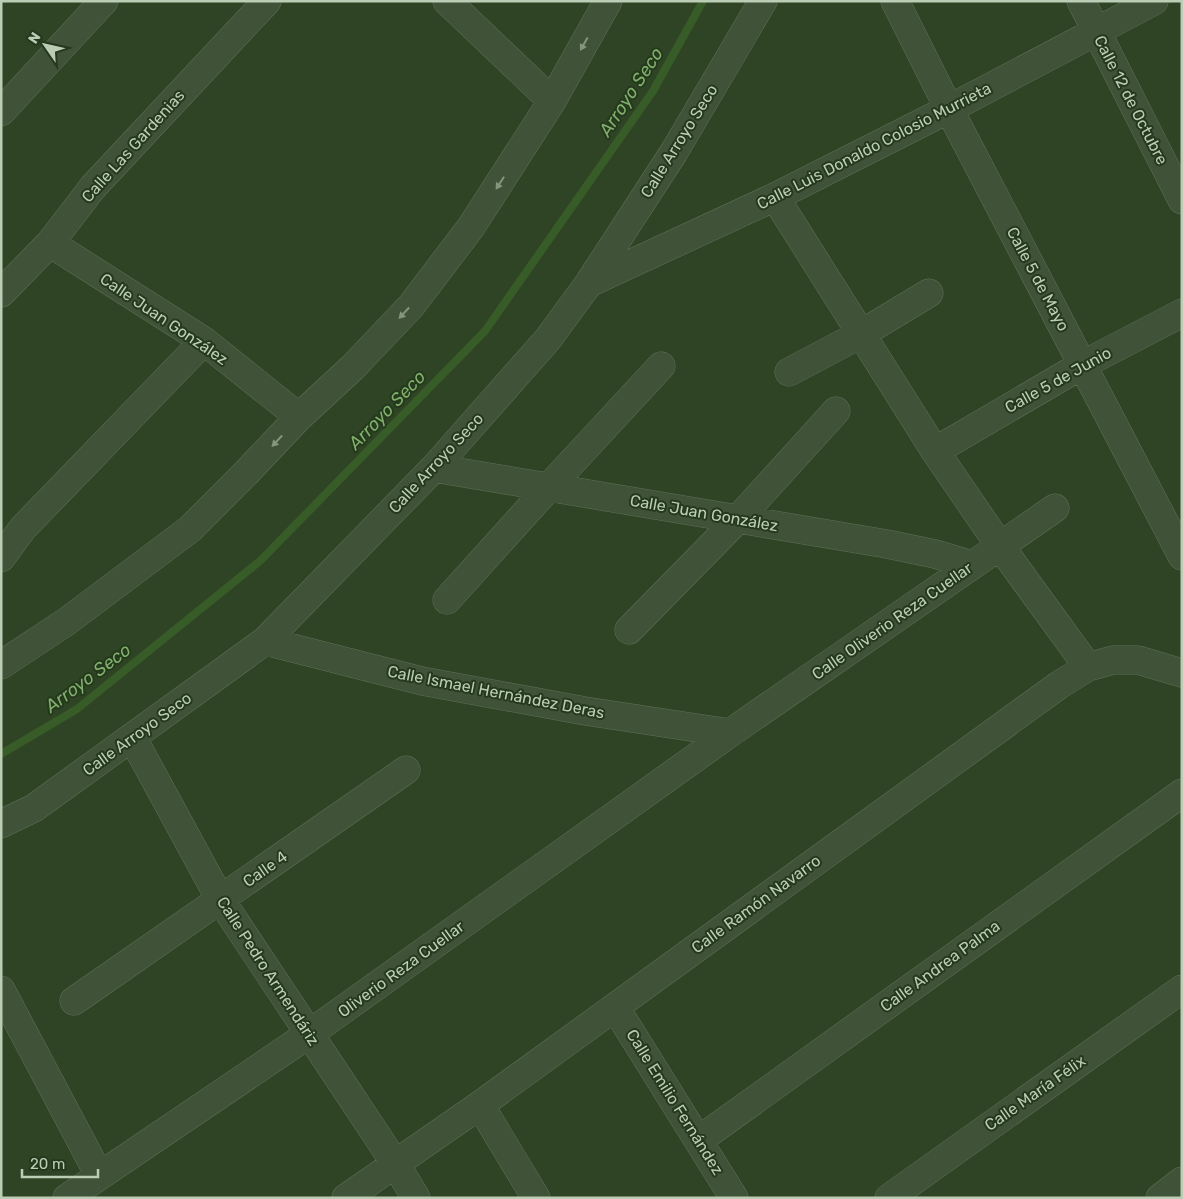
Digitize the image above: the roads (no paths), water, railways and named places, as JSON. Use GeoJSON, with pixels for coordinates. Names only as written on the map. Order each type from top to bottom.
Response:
{"type":"FeatureCollection","features":[{"type":"Feature","properties":{"kind":"street"},"geometry":{"type":"LineString","coordinates":[[1,112],[104,1]]}},
{"type":"Feature","properties":{"kind":"street","name":"Calle Las Gardenias"},"geometry":{"type":"LineString","coordinates":[[1,293],[50,243],[92,187],[267,1]]}},
{"type":"Feature","properties":{"kind":"street"},"geometry":{"type":"LineString","coordinates":[[447,1],[552,102]]}},
{"type":"Feature","properties":{"kind":"street"},"geometry":{"type":"LineString","coordinates":[[1,664],[66,622],[190,529],[246,474],[299,417],[353,367],[410,306],[471,227],[552,102],[608,1]]}},
{"type":"Feature","properties":{"kind":"street","name":"Calle Arroyo Seco"},"geometry":{"type":"LineString","coordinates":[[1,824],[34,808],[265,640],[434,468],[548,339],[589,283],[674,152],[763,1]]}},
{"type":"Feature","properties":{"kind":"street","name":"Calle 5 de Mayo"},"geometry":{"type":"LineString","coordinates":[[895,1],[949,109],[1182,556]]}},
{"type":"Feature","properties":{"kind":"street","name":"Calle 12 de Octubre"},"geometry":{"type":"LineString","coordinates":[[1081,1],[1182,200]]}},
{"type":"Feature","properties":{"kind":"street","name":"Calle Luis Donaldo Colosio Murrieta"},"geometry":{"type":"LineString","coordinates":[[589,283],[775,197],[949,109],[1154,1]]}},
{"type":"Feature","properties":{"kind":"street"},"geometry":{"type":"LineString","coordinates":[[775,197],[935,451],[1000,546],[1088,667]]}},
{"type":"Feature","properties":{"kind":"street","name":"Calle Juan González"},"geometry":{"type":"LineString","coordinates":[[50,243],[204,341],[299,417]]}},
{"type":"Feature","properties":{"kind":"street"},"geometry":{"type":"LineString","coordinates":[[789,372],[861,334],[929,293]]}},
{"type":"Feature","properties":{"kind":"street","name":"Calle 5 de Junio"},"geometry":{"type":"LineString","coordinates":[[935,451],[1082,364],[1182,313]]}},
{"type":"Feature","properties":{"kind":"street"},"geometry":{"type":"LineString","coordinates":[[1,558],[23,528],[204,341]]}},
{"type":"Feature","properties":{"kind":"street"},"geometry":{"type":"LineString","coordinates":[[447,600],[662,366]]}},
{"type":"Feature","properties":{"kind":"street"},"geometry":{"type":"LineString","coordinates":[[630,630],[738,519],[836,411]]}},
{"type":"Feature","properties":{"kind":"street","name":"Calle Juan González"},"geometry":{"type":"LineString","coordinates":[[434,468],[887,544],[935,554],[972,566]]}},
{"type":"Feature","properties":{"kind":"street","name":"Calle Oliverio Reza Cuellar"},"geometry":{"type":"LineString","coordinates":[[730,733],[1055,508]]}},
{"type":"Feature","properties":{"kind":"street","name":"Calle Ismael Hernández Deras"},"geometry":{"type":"LineString","coordinates":[[265,640],[422,681],[585,711],[730,733]]}},
{"type":"Feature","properties":{"kind":"street","name":"Calle Ramón Navarro"},"geometry":{"type":"LineString","coordinates":[[346,1198],[480,1106],[1059,685],[1088,667],[1113,660],[1138,660],[1182,674]]}},
{"type":"Feature","properties":{"kind":"street","name":"Oliverio Reza Cuellar"},"geometry":{"type":"LineString","coordinates":[[67,1198],[309,1034],[730,733]]}},
{"type":"Feature","properties":{"kind":"street","name":"Calle Pedro Armendáriz"},"geometry":{"type":"LineString","coordinates":[[132,737],[220,900],[395,1163],[416,1198]]}},
{"type":"Feature","properties":{"kind":"street","name":"Calle 4"},"geometry":{"type":"LineString","coordinates":[[74,1001],[406,770]]}},
{"type":"Feature","properties":{"kind":"street","name":"Calle Andrea Palma"},"geometry":{"type":"LineString","coordinates":[[699,1140],[1182,793]]}},
{"type":"Feature","properties":{"kind":"street","name":"Calle María Félix"},"geometry":{"type":"LineString","coordinates":[[889,1198],[1182,989]]}},
{"type":"Feature","properties":{"kind":"street"},"geometry":{"type":"LineString","coordinates":[[1,990],[100,1175]]}},
{"type":"Feature","properties":{"kind":"street","name":"Calle Emilio Fernández"},"geometry":{"type":"LineString","coordinates":[[615,1007],[734,1198]]}},
{"type":"Feature","properties":{"kind":"street"},"geometry":{"type":"LineString","coordinates":[[480,1106],[536,1198]]}},
{"type":"Feature","properties":{"kind":"street"},"geometry":{"type":"LineString","coordinates":[[1160,1198],[1182,1181]]}},
{"type":"Feature","properties":{"kind":"waterway","name":"Arroyo Seco"},"geometry":{"type":"LineString","coordinates":[[1,754],[77,709],[260,561],[485,331],[653,91],[703,1]]}}]}
